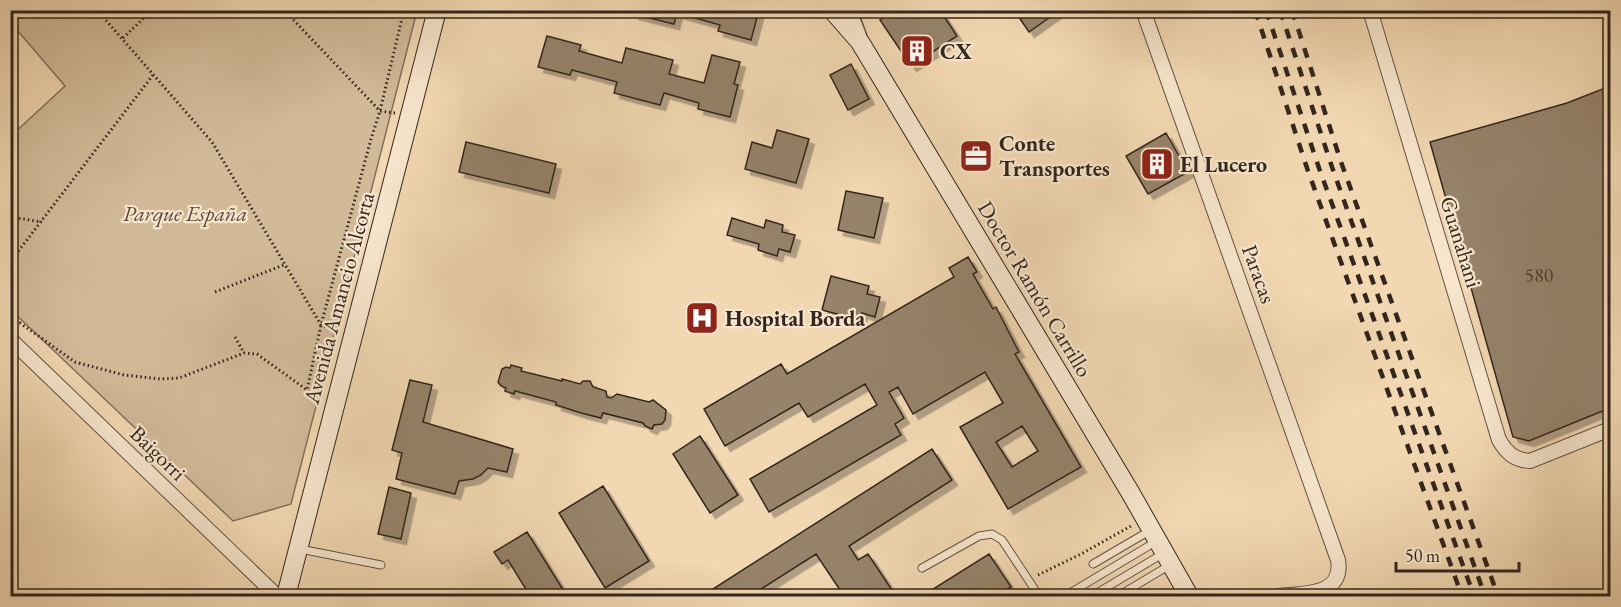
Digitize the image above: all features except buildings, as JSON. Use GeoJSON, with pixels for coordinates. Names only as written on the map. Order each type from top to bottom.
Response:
{"type":"FeatureCollection","features":[{"type":"Feature","properties":{"kind":"main road","name":"Avenida Amancio Alcorta"},"geometry":{"type":"LineString","coordinates":[[286,597],[412,115],[437,10]]}},
{"type":"Feature","properties":{"kind":"main road","name":"Doctor Ramón Carrillo"},"geometry":{"type":"LineString","coordinates":[[832,10],[860,42],[1158,541],[1189,597]]}},
{"type":"Feature","properties":{"kind":"street"},"geometry":{"type":"LineString","coordinates":[[848,10],[860,42]]}},
{"type":"Feature","properties":{"kind":"street","name":"Paracas"},"geometry":{"type":"LineString","coordinates":[[1143,10],[1336,551],[1339,573],[1337,579],[1329,587],[1319,591],[1279,597]]}},
{"type":"Feature","properties":{"kind":"street","name":"Guanahani"},"geometry":{"type":"LineString","coordinates":[[1370,10],[1497,434],[1503,446],[1513,457],[1524,461],[1538,459],[1611,429]]}},
{"type":"Feature","properties":{"kind":"street","name":"Baigorri"},"geometry":{"type":"LineString","coordinates":[[10,339],[277,597]]}},
{"type":"Feature","properties":{"kind":"lane"},"geometry":{"type":"LineString","coordinates":[[922,568],[979,536],[992,534],[1002,540],[1039,597]]}},
{"type":"Feature","properties":{"kind":"lane"},"geometry":{"type":"LineString","coordinates":[[1093,564],[1158,541]]}},
{"type":"Feature","properties":{"kind":"lane"},"geometry":{"type":"LineString","coordinates":[[1065,597],[1158,541]]}},
{"type":"Feature","properties":{"kind":"lane"},"geometry":{"type":"LineString","coordinates":[[1092,597],[1125,576],[1158,541]]}},
{"type":"Feature","properties":{"kind":"lane"},"geometry":{"type":"LineString","coordinates":[[1118,597],[1158,541]]}},
{"type":"Feature","properties":{"kind":"lane"},"geometry":{"type":"LineString","coordinates":[[298,549],[381,566]]}},
{"type":"Feature","properties":{"kind":"lane"},"geometry":{"type":"LineString","coordinates":[[1118,565],[1125,576]]}},
{"type":"Feature","properties":{"kind":"path"},"geometry":{"type":"LineString","coordinates":[[10,17],[18,10]]}},
{"type":"Feature","properties":{"kind":"path"},"geometry":{"type":"LineString","coordinates":[[97,10],[212,142],[321,324],[355,334]]}},
{"type":"Feature","properties":{"kind":"path"},"geometry":{"type":"LineString","coordinates":[[123,38],[152,10]]}},
{"type":"Feature","properties":{"kind":"path"},"geometry":{"type":"LineString","coordinates":[[284,10],[380,111],[412,115]]}},
{"type":"Feature","properties":{"kind":"path"},"geometry":{"type":"LineString","coordinates":[[10,330],[20,323],[75,362],[124,375],[142,377],[179,378],[244,353],[257,354],[307,390],[321,324],[380,111],[404,10]]}},
{"type":"Feature","properties":{"kind":"path"},"geometry":{"type":"LineString","coordinates":[[10,262],[153,75]]}},
{"type":"Feature","properties":{"kind":"path"},"geometry":{"type":"LineString","coordinates":[[10,217],[42,222]]}},
{"type":"Feature","properties":{"kind":"path"},"geometry":{"type":"LineString","coordinates":[[215,292],[286,264]]}},
{"type":"Feature","properties":{"kind":"path"},"geometry":{"type":"LineString","coordinates":[[235,337],[244,353]]}},
{"type":"Feature","properties":{"kind":"path"},"geometry":{"type":"LineString","coordinates":[[1029,579],[1081,554],[1158,541]]}},
{"type":"Feature","properties":{"kind":"green space","name":"Parque España"},"geometry":{"type":"Polygon","coordinates":[[[10,11],[417,11],[291,504],[233,521],[11,310],[11,136],[65,86],[11,23],[10,11]]]}},
{"type":"Feature","properties":{"kind":"railway"},"geometry":{"type":"LineString","coordinates":[[1255,10],[1308,171],[1462,596]]}},
{"type":"Feature","properties":{"kind":"railway"},"geometry":{"type":"LineString","coordinates":[[1266,10],[1319,168],[1474,596]]}},
{"type":"Feature","properties":{"kind":"railway"},"geometry":{"type":"LineString","coordinates":[[1280,10],[1332,167],[1485,596]]}},
{"type":"Feature","properties":{"kind":"railway"},"geometry":{"type":"LineString","coordinates":[[1292,10],[1341,162],[1498,596]]}},
{"type":"Feature","properties":{"kind":"place","name":"CX"},"geometry":{"type":"Point","coordinates":[917,51]}},
{"type":"Feature","properties":{"kind":"place","name":"Conte Transportes"},"geometry":{"type":"Point","coordinates":[976,156]}},
{"type":"Feature","properties":{"kind":"place","name":"El Lucero"},"geometry":{"type":"Point","coordinates":[1157,164]}},
{"type":"Feature","properties":{"kind":"place","name":"Hospital Borda"},"geometry":{"type":"Point","coordinates":[702,318]}}]}
